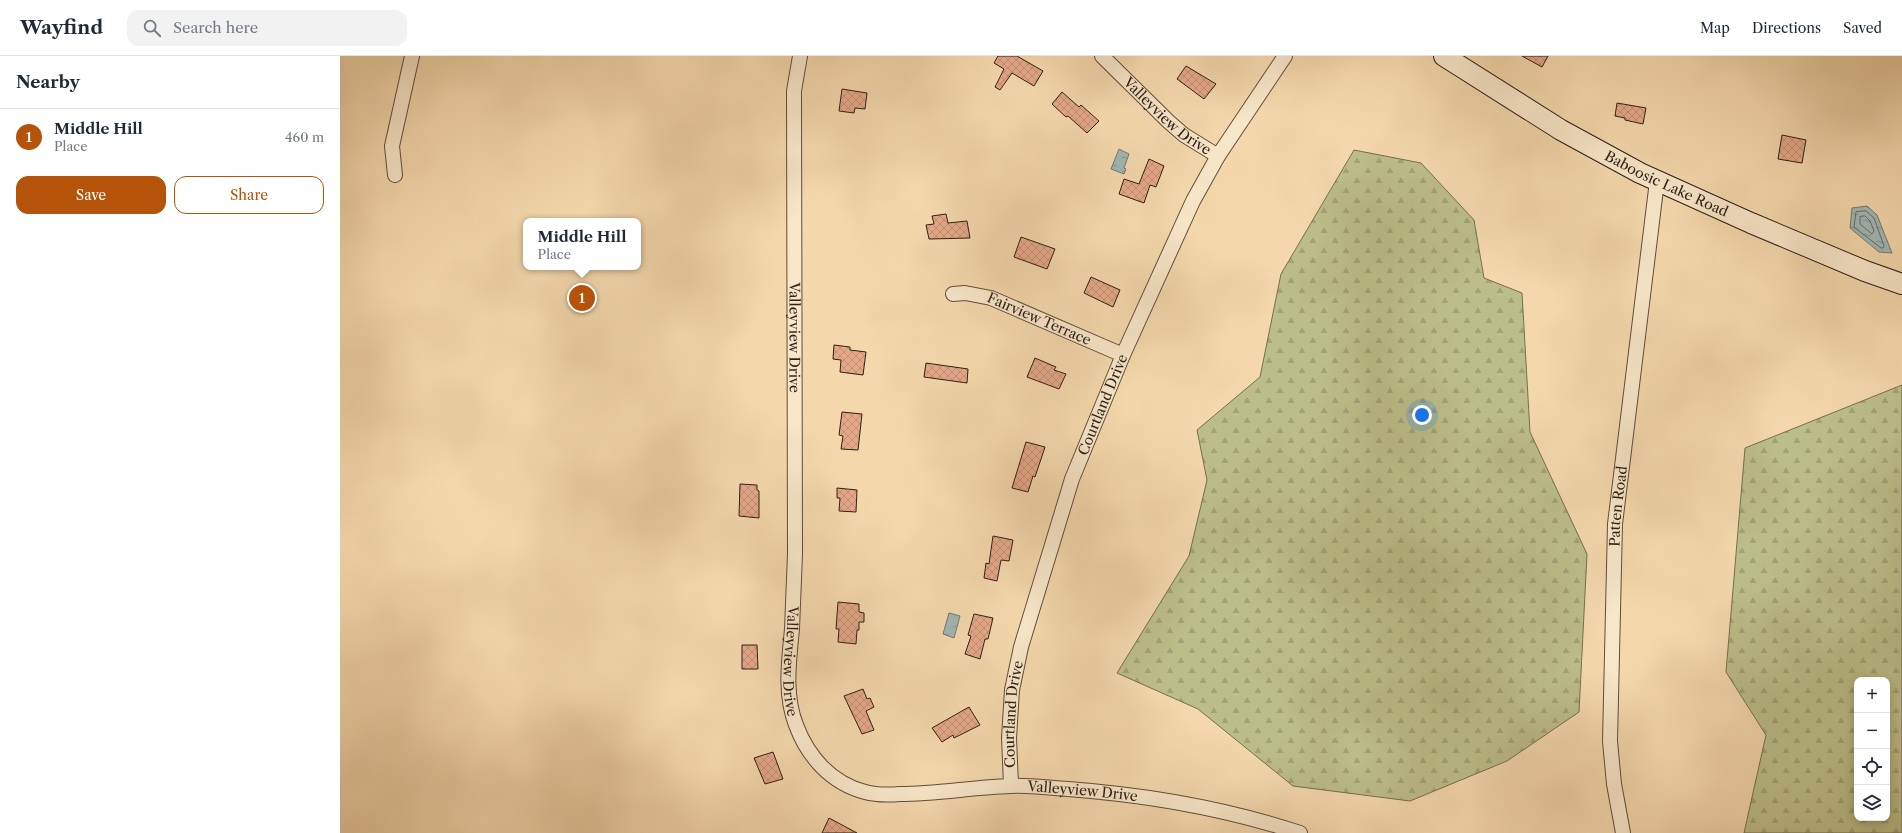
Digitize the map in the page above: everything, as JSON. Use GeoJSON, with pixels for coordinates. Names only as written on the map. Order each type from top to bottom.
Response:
{"type":"FeatureCollection","features":[{"type":"Feature","properties":{"kind":"street"},"geometry":{"type":"LineString","coordinates":[[395,175],[392,146],[412,56]]}},
{"type":"Feature","properties":{"kind":"street","name":"Valleyview Drive"},"geometry":{"type":"LineString","coordinates":[[800,56],[794,91],[795,554],[794,600],[788,679],[791,710],[802,738],[817,763],[834,777],[852,788],[880,795],[924,794],[1011,786],[1149,797],[1234,813],[1300,833]]}},
{"type":"Feature","properties":{"kind":"street","name":"Valleyview Drive"},"geometry":{"type":"LineString","coordinates":[[1102,56],[1184,135],[1218,156]]}},
{"type":"Feature","properties":{"kind":"street","name":"Courtland Drive"},"geometry":{"type":"LineString","coordinates":[[1011,786],[1009,738],[1012,690],[1021,647],[1072,479],[1123,355],[1193,201],[1218,156],[1285,56]]}},
{"type":"Feature","properties":{"kind":"street","name":"Baboosic Lake Road"},"geometry":{"type":"LineString","coordinates":[[1444,56],[1561,130],[1657,181],[1759,226],[1902,284]]}},
{"type":"Feature","properties":{"kind":"street","name":"Patten Road"},"geometry":{"type":"LineString","coordinates":[[1623,833],[1614,784],[1610,741],[1615,524],[1657,181]]}},
{"type":"Feature","properties":{"kind":"street","name":"Fairview Terrace"},"geometry":{"type":"LineString","coordinates":[[953,294],[965,293],[991,298],[1123,355]]}},
{"type":"Feature","properties":{"kind":"green space"},"geometry":{"type":"Polygon","coordinates":[[[1354,150],[1421,163],[1474,220],[1484,278],[1522,293],[1530,432],[1587,554],[1579,712],[1507,761],[1410,801],[1293,786],[1198,709],[1117,673],[1189,556],[1207,480],[1197,430],[1260,377],[1281,274],[1354,150]]]}},
{"type":"Feature","properties":{"kind":"green space"},"geometry":{"type":"Polygon","coordinates":[[[1902,385],[1902,833],[1744,833],[1766,735],[1726,672],[1745,448],[1902,385]]]}},
{"type":"Feature","properties":{"kind":"water"},"geometry":{"type":"Polygon","coordinates":[[[1119,149],[1129,154],[1124,168],[1126,169],[1124,174],[1111,169],[1119,149]]]}},
{"type":"Feature","properties":{"kind":"water"},"geometry":{"type":"Polygon","coordinates":[[[1867,206],[1877,215],[1892,253],[1879,252],[1850,228],[1852,208],[1867,206]]]}},
{"type":"Feature","properties":{"kind":"water"},"geometry":{"type":"Polygon","coordinates":[[[949,613],[960,616],[954,638],[943,634],[949,613]]]}},
{"type":"Feature","properties":{"kind":"building"},"geometry":{"type":"Polygon","coordinates":[[[998,56],[1017,56],[1043,71],[1034,86],[1012,73],[1000,90],[995,87],[1004,69],[994,63],[998,56]]]}},
{"type":"Feature","properties":{"kind":"building"},"geometry":{"type":"Polygon","coordinates":[[[1522,56],[1548,56],[1542,67],[1522,56]]]}},
{"type":"Feature","properties":{"kind":"building"},"geometry":{"type":"Polygon","coordinates":[[[1186,66],[1216,84],[1204,99],[1177,79],[1186,66]]]}},
{"type":"Feature","properties":{"kind":"building"},"geometry":{"type":"Polygon","coordinates":[[[842,89],[867,93],[865,109],[855,108],[854,113],[839,111],[842,89]]]}},
{"type":"Feature","properties":{"kind":"building"},"geometry":{"type":"Polygon","coordinates":[[[1062,92],[1079,107],[1081,105],[1099,121],[1087,133],[1052,104],[1062,92]]]}},
{"type":"Feature","properties":{"kind":"building"},"geometry":{"type":"Polygon","coordinates":[[[1617,103],[1646,108],[1643,124],[1615,116],[1617,103]]]}},
{"type":"Feature","properties":{"kind":"building"},"geometry":{"type":"Polygon","coordinates":[[[1782,135],[1806,140],[1802,163],[1778,159],[1782,135]]]}},
{"type":"Feature","properties":{"kind":"building"},"geometry":{"type":"Polygon","coordinates":[[[1149,159],[1164,166],[1156,187],[1150,185],[1144,203],[1119,194],[1124,179],[1139,184],[1149,159]]]}},
{"type":"Feature","properties":{"kind":"building"},"geometry":{"type":"Polygon","coordinates":[[[946,214],[948,223],[967,221],[970,238],[929,239],[926,225],[934,224],[932,216],[946,214]]]}},
{"type":"Feature","properties":{"kind":"building"},"geometry":{"type":"Polygon","coordinates":[[[1021,237],[1055,249],[1047,269],[1014,257],[1021,237]]]}},
{"type":"Feature","properties":{"kind":"building"},"geometry":{"type":"Polygon","coordinates":[[[1091,277],[1120,290],[1113,307],[1084,293],[1091,277]]]}},
{"type":"Feature","properties":{"kind":"building"},"geometry":{"type":"Polygon","coordinates":[[[834,345],[850,347],[850,350],[866,352],[863,375],[840,372],[841,360],[833,359],[834,345]]]}},
{"type":"Feature","properties":{"kind":"building"},"geometry":{"type":"Polygon","coordinates":[[[1035,358],[1056,367],[1054,370],[1066,374],[1059,389],[1027,377],[1035,358]]]}},
{"type":"Feature","properties":{"kind":"building"},"geometry":{"type":"Polygon","coordinates":[[[926,363],[968,369],[967,383],[924,377],[926,363]]]}},
{"type":"Feature","properties":{"kind":"building"},"geometry":{"type":"Polygon","coordinates":[[[842,412],[862,414],[858,450],[841,449],[843,436],[839,435],[842,412]]]}},
{"type":"Feature","properties":{"kind":"building"},"geometry":{"type":"Polygon","coordinates":[[[1026,442],[1045,447],[1035,477],[1033,476],[1028,492],[1012,488],[1026,442]]]}},
{"type":"Feature","properties":{"kind":"building"},"geometry":{"type":"Polygon","coordinates":[[[740,484],[757,485],[757,490],[759,491],[759,518],[739,516],[740,484]]]}},
{"type":"Feature","properties":{"kind":"building"},"geometry":{"type":"Polygon","coordinates":[[[837,488],[857,490],[856,512],[839,511],[840,498],[837,498],[837,488]]]}},
{"type":"Feature","properties":{"kind":"building"},"geometry":{"type":"Polygon","coordinates":[[[993,536],[1013,540],[1009,561],[1001,560],[997,581],[984,578],[986,563],[989,564],[993,536]]]}},
{"type":"Feature","properties":{"kind":"building"},"geometry":{"type":"Polygon","coordinates":[[[838,602],[859,604],[859,612],[864,613],[864,622],[859,622],[856,644],[838,642],[839,629],[836,629],[838,602]]]}},
{"type":"Feature","properties":{"kind":"building"},"geometry":{"type":"Polygon","coordinates":[[[974,614],[993,618],[988,639],[985,639],[980,659],[965,654],[971,636],[968,635],[974,614]]]}},
{"type":"Feature","properties":{"kind":"building"},"geometry":{"type":"Polygon","coordinates":[[[742,645],[757,645],[758,669],[742,669],[742,645]]]}},
{"type":"Feature","properties":{"kind":"building"},"geometry":{"type":"Polygon","coordinates":[[[863,689],[867,699],[870,698],[874,707],[866,711],[874,730],[862,734],[844,696],[863,689]]]}},
{"type":"Feature","properties":{"kind":"building"},"geometry":{"type":"Polygon","coordinates":[[[969,707],[980,725],[954,738],[953,735],[942,742],[932,728],[969,707]]]}},
{"type":"Feature","properties":{"kind":"building"},"geometry":{"type":"Polygon","coordinates":[[[773,752],[783,779],[765,784],[754,758],[773,752]]]}},
{"type":"Feature","properties":{"kind":"building"},"geometry":{"type":"Polygon","coordinates":[[[829,818],[857,833],[822,833],[829,818]]]}},
{"type":"Feature","properties":{"kind":"place","name":"Middle Hill"},"geometry":{"type":"Point","coordinates":[582,298]}}]}
